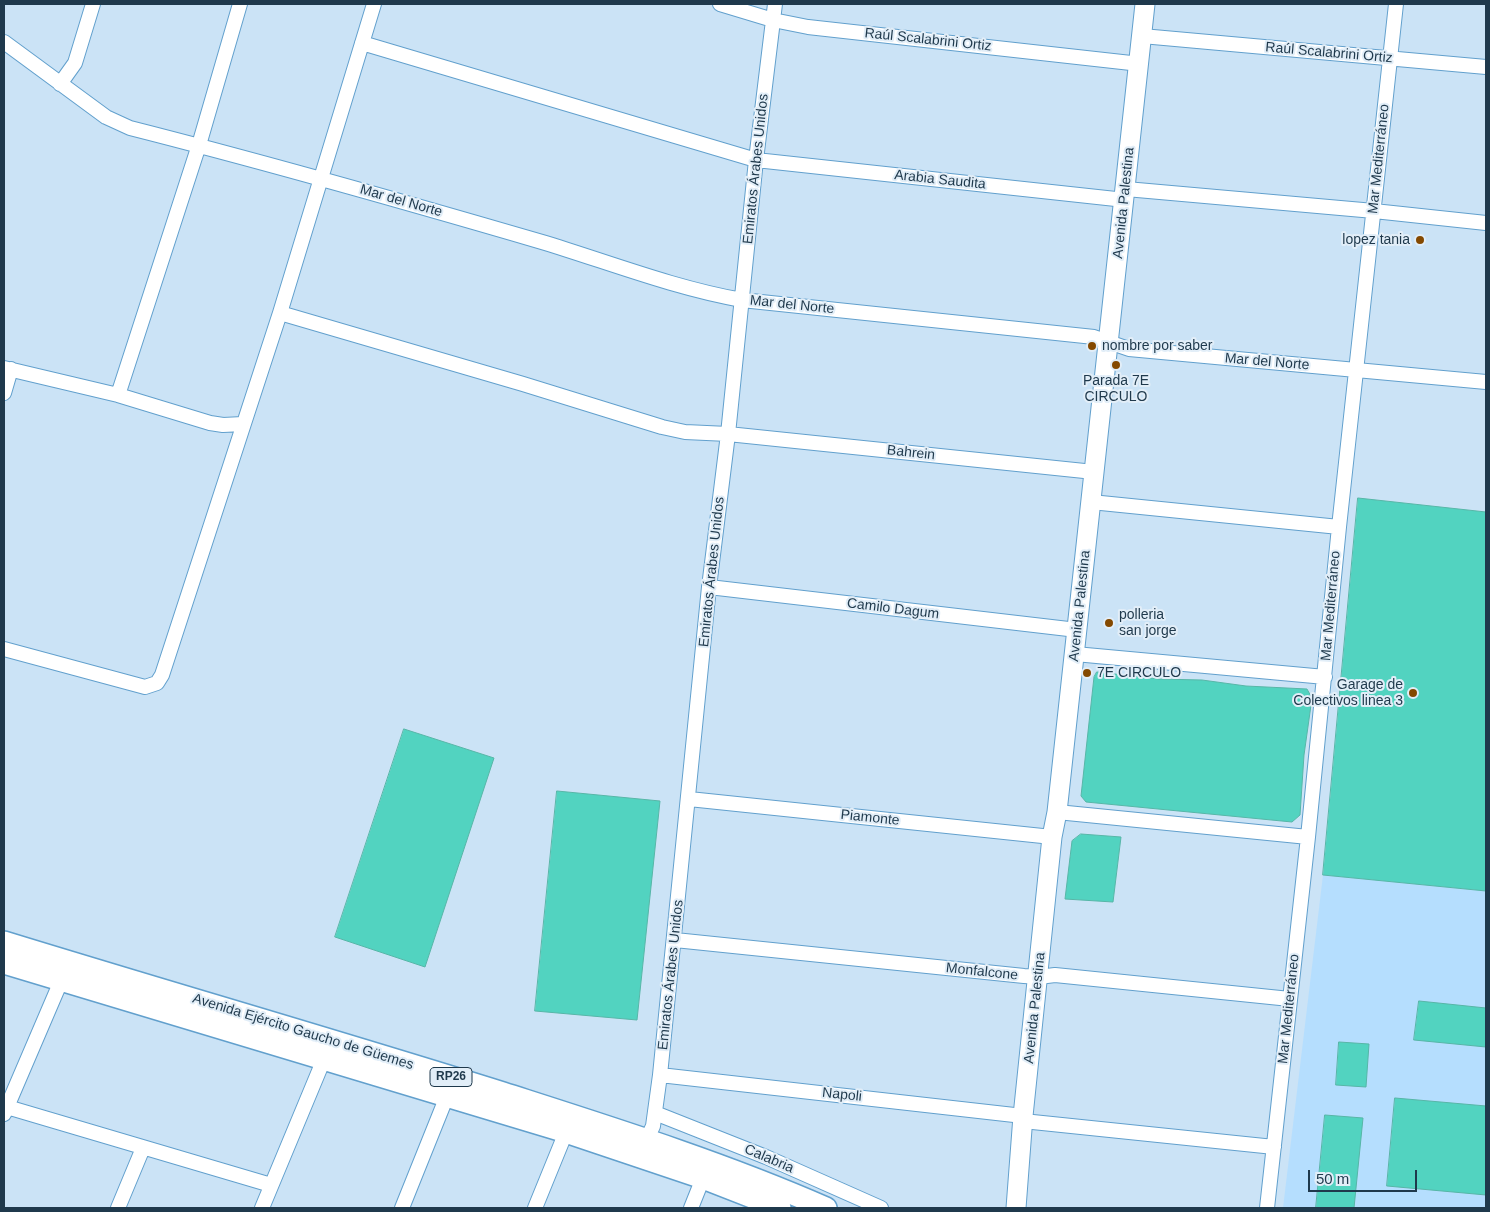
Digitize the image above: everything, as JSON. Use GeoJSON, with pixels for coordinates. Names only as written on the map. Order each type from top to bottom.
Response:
{"type":"FeatureCollection","features":[{"type":"Feature","properties":{"kind":"main road","name":"Avenida Ejército Gaucho de Güemes"},"geometry":{"type":"LineString","coordinates":[[4,942],[457,1079],[647,1139],[738,1172],[826,1208]]}},
{"type":"Feature","properties":{"kind":"main road","name":"Avenida Ejército Gaucho de Güemes"},"geometry":{"type":"LineString","coordinates":[[4,964],[566,1132],[704,1178],[780,1208]]}},
{"type":"Feature","properties":{"kind":"street"},"geometry":{"type":"LineString","coordinates":[[60,84],[76,63],[93,4]]}},
{"type":"Feature","properties":{"kind":"street"},"geometry":{"type":"LineString","coordinates":[[118,395],[199,145],[240,4]]}},
{"type":"Feature","properties":{"kind":"street"},"geometry":{"type":"LineString","coordinates":[[4,650],[131,684],[145,687],[157,683],[167,665],[280,313],[374,4]]}},
{"type":"Feature","properties":{"kind":"street","name":"Raúl Scalabrini Ortiz"},"geometry":{"type":"LineString","coordinates":[[720,4],[773,20],[808,27],[1140,64]]}},
{"type":"Feature","properties":{"kind":"street","name":"Emiratos Árabes Unidos"},"geometry":{"type":"LineString","coordinates":[[647,1139],[654,1126],[660,1075],[709,587],[728,434],[756,160],[775,4]]}},
{"type":"Feature","properties":{"kind":"street","name":"Avenida Palestina"},"geometry":{"type":"LineString","coordinates":[[1016,1208],[1023,1118],[1039,978],[1052,837],[1057,812],[1140,64],[1145,4]]}},
{"type":"Feature","properties":{"kind":"street","name":"Mar Mediterráneo"},"geometry":{"type":"LineString","coordinates":[[1267,1208],[1396,4]]}},
{"type":"Feature","properties":{"kind":"street","name":"Raúl Scalabrini Ortiz"},"geometry":{"type":"LineString","coordinates":[[1142,36],[1486,67]]}},
{"type":"Feature","properties":{"kind":"street","name":"Mar del Norte"},"geometry":{"type":"LineString","coordinates":[[4,42],[60,84],[117,123],[130,128],[321,178],[561,248],[713,295],[742,300],[1094,337],[1129,349],[1486,382]]}},
{"type":"Feature","properties":{"kind":"street","name":"Arabia Saudita"},"geometry":{"type":"LineString","coordinates":[[362,43],[756,160],[1125,194],[1374,211],[1486,223]]}},
{"type":"Feature","properties":{"kind":"street","name":"Bahrein"},"geometry":{"type":"LineString","coordinates":[[280,313],[662,427],[685,432],[728,434],[1094,472]]}},
{"type":"Feature","properties":{"kind":"street"},"geometry":{"type":"LineString","coordinates":[[4,394],[7,368],[118,395],[210,424],[243,424]]}},
{"type":"Feature","properties":{"kind":"street"},"geometry":{"type":"LineString","coordinates":[[1091,502],[1339,527]]}},
{"type":"Feature","properties":{"kind":"street","name":"Camilo Dagum"},"geometry":{"type":"LineString","coordinates":[[709,587],[1077,630]]}},
{"type":"Feature","properties":{"kind":"street"},"geometry":{"type":"LineString","coordinates":[[1074,654],[1325,677]]}},
{"type":"Feature","properties":{"kind":"street","name":"Piamonte"},"geometry":{"type":"LineString","coordinates":[[689,799],[1052,837]]}},
{"type":"Feature","properties":{"kind":"street"},"geometry":{"type":"LineString","coordinates":[[1057,812],[1308,837]]}},
{"type":"Feature","properties":{"kind":"street","name":"Monfalcone"},"geometry":{"type":"LineString","coordinates":[[675,940],[1039,978],[1056,975],[1290,999]]}},
{"type":"Feature","properties":{"kind":"street"},"geometry":{"type":"LineString","coordinates":[[70,962],[5,1111],[272,1185]]}},
{"type":"Feature","properties":{"kind":"street"},"geometry":{"type":"LineString","coordinates":[[262,1208],[324,1059]]}},
{"type":"Feature","properties":{"kind":"street","name":"Napoli"},"geometry":{"type":"LineString","coordinates":[[660,1075],[1274,1147]]}},
{"type":"Feature","properties":{"kind":"street"},"geometry":{"type":"LineString","coordinates":[[402,1208],[446,1096]]}},
{"type":"Feature","properties":{"kind":"street","name":"Calabria"},"geometry":{"type":"LineString","coordinates":[[655,1113],[757,1154],[881,1208]]}},
{"type":"Feature","properties":{"kind":"street"},"geometry":{"type":"LineString","coordinates":[[535,1208],[566,1132]]}},
{"type":"Feature","properties":{"kind":"street"},"geometry":{"type":"LineString","coordinates":[[118,1208],[143,1148]]}},
{"type":"Feature","properties":{"kind":"street"},"geometry":{"type":"LineString","coordinates":[[691,1208],[704,1178]]}},
{"type":"Feature","properties":{"kind":"shaded area"},"geometry":{"type":"Polygon","coordinates":[[[1323,875],[1486,891],[1486,1208],[1283,1208],[1323,875]]]}},
{"type":"Feature","properties":{"kind":"building","name":"Garage de Colectivos linea 3"},"geometry":{"type":"Polygon","coordinates":[[[1358,498],[1486,512],[1486,891],[1323,875],[1358,498]]]}},
{"type":"Feature","properties":{"kind":"building"},"geometry":{"type":"Polygon","coordinates":[[[1097,672],[1159,679],[1202,680],[1246,686],[1307,689],[1312,698],[1304,755],[1300,815],[1292,822],[1086,802],[1081,796],[1094,677],[1097,672]]]}},
{"type":"Feature","properties":{"kind":"building"},"geometry":{"type":"Polygon","coordinates":[[[404,729],[494,758],[425,967],[335,937],[404,729]]]}},
{"type":"Feature","properties":{"kind":"building"},"geometry":{"type":"Polygon","coordinates":[[[557,791],[660,801],[637,1020],[535,1011],[557,791]]]}},
{"type":"Feature","properties":{"kind":"building"},"geometry":{"type":"Polygon","coordinates":[[[1081,834],[1121,837],[1113,902],[1065,899],[1072,841],[1081,834]]]}},
{"type":"Feature","properties":{"kind":"building"},"geometry":{"type":"Polygon","coordinates":[[[1419,1001],[1486,1008],[1486,1047],[1414,1040],[1419,1001]]]}},
{"type":"Feature","properties":{"kind":"building"},"geometry":{"type":"Polygon","coordinates":[[[1339,1042],[1369,1044],[1366,1087],[1336,1085],[1339,1042]]]}},
{"type":"Feature","properties":{"kind":"building"},"geometry":{"type":"Polygon","coordinates":[[[1395,1098],[1486,1106],[1486,1195],[1387,1186],[1395,1098]]]}},
{"type":"Feature","properties":{"kind":"building"},"geometry":{"type":"Polygon","coordinates":[[[1325,1115],[1363,1118],[1354,1208],[1316,1208],[1325,1115]]]}},
{"type":"Feature","properties":{"kind":"place","name":"lopez tania"},"geometry":{"type":"Point","coordinates":[1420,240]}},
{"type":"Feature","properties":{"kind":"place","name":"nombre por saber"},"geometry":{"type":"Point","coordinates":[1092,346]}},
{"type":"Feature","properties":{"kind":"place","name":"Parada 7E CIRCULO"},"geometry":{"type":"Point","coordinates":[1116,365]}},
{"type":"Feature","properties":{"kind":"place","name":"polleria san jorge"},"geometry":{"type":"Point","coordinates":[1109,623]}},
{"type":"Feature","properties":{"kind":"place","name":"7E CIRCULO"},"geometry":{"type":"Point","coordinates":[1087,673]}},
{"type":"Feature","properties":{"kind":"place","name":"Garage de Colectivos linea 3"},"geometry":{"type":"Point","coordinates":[1413,693]}}]}
